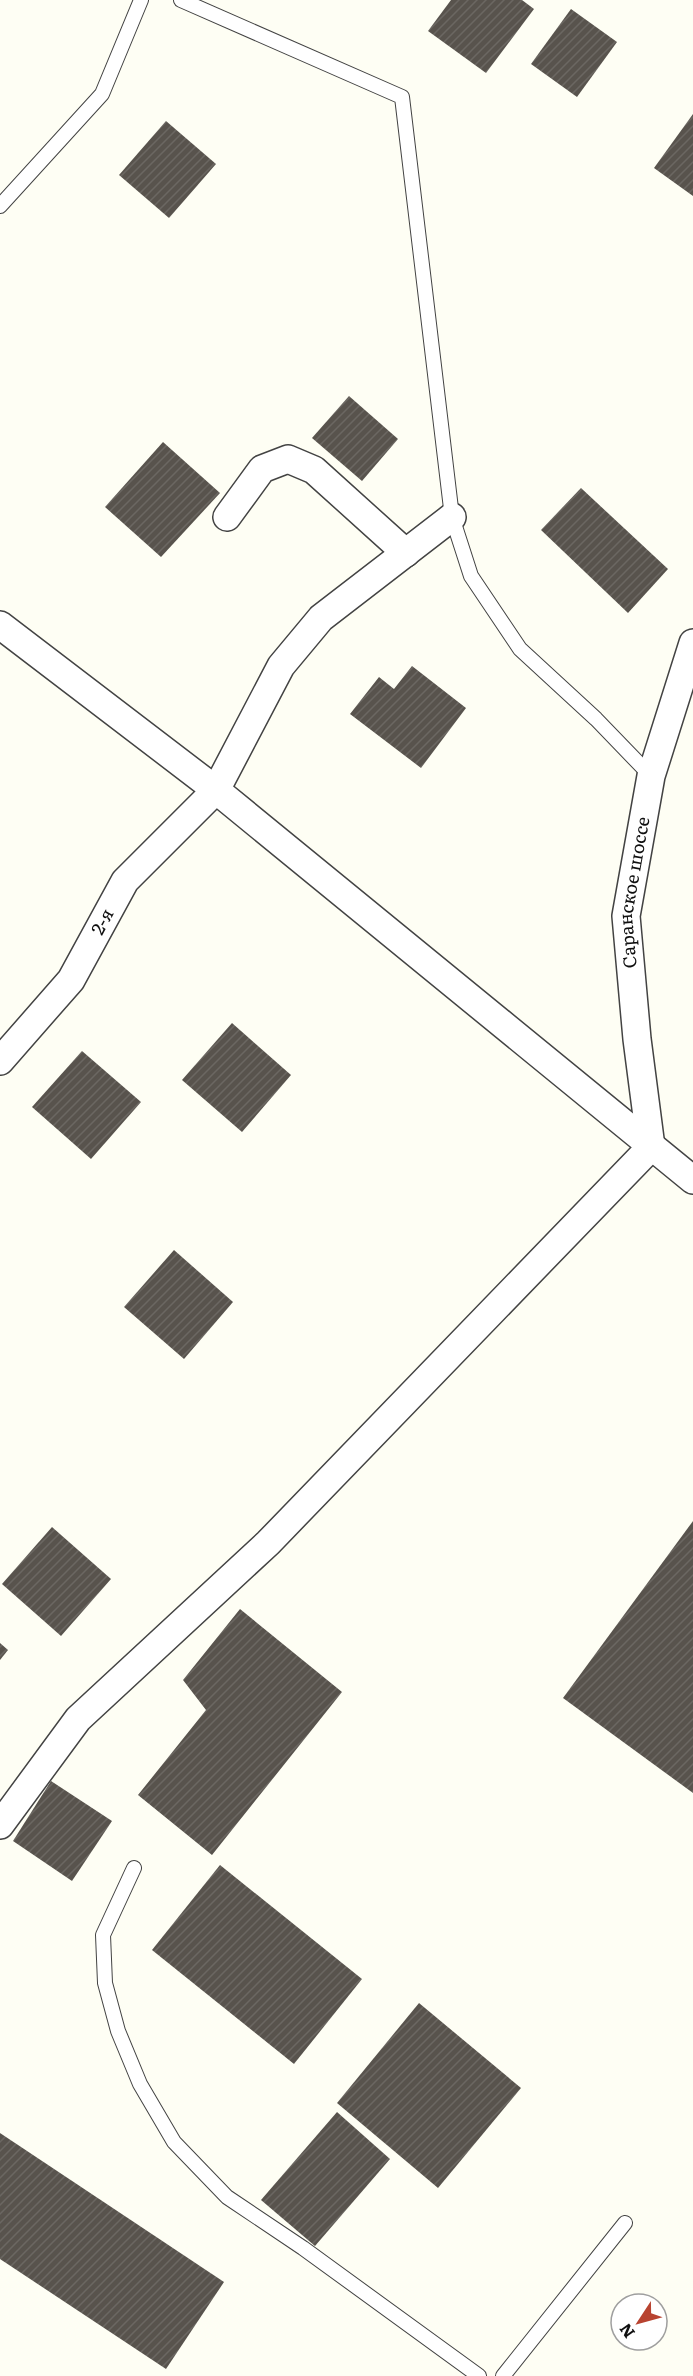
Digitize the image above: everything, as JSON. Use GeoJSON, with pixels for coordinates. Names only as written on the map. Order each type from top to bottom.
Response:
{"type":"FeatureCollection","features":[{"type":"Feature","properties":{"kind":"street"},"geometry":{"type":"LineString","coordinates":[[227,517],[262,470],[288,459],[315,470],[406,553]]}},
{"type":"Feature","properties":{"kind":"street","name":"2-я"},"geometry":{"type":"LineString","coordinates":[[0,1061],[71,980],[125,881],[216,790],[281,666],[321,618],[452,518]]}},
{"type":"Feature","properties":{"kind":"street"},"geometry":{"type":"LineString","coordinates":[[0,625],[216,790],[693,1180]]}},
{"type":"Feature","properties":{"kind":"street","name":"Саранское шоссе"},"geometry":{"type":"LineString","coordinates":[[651,1147],[637,1039],[626,916],[651,776],[693,643]]}},
{"type":"Feature","properties":{"kind":"street"},"geometry":{"type":"LineString","coordinates":[[0,1825],[78,1719],[268,1543],[651,1147]]}},
{"type":"Feature","properties":{"kind":"lane"},"geometry":{"type":"LineString","coordinates":[[0,206],[102,94],[141,0]]}},
{"type":"Feature","properties":{"kind":"lane"},"geometry":{"type":"LineString","coordinates":[[182,0],[402,97],[452,518],[471,576],[520,649],[597,719],[651,776]]}},
{"type":"Feature","properties":{"kind":"lane"},"geometry":{"type":"LineString","coordinates":[[134,1868],[103,1935],[105,1983],[118,2031],[140,2084],[174,2142],[227,2198],[303,2248],[479,2376]]}},
{"type":"Feature","properties":{"kind":"lane"},"geometry":{"type":"LineString","coordinates":[[503,2376],[625,2223]]}},
{"type":"Feature","properties":{"kind":"building"},"geometry":{"type":"Polygon","coordinates":[[[451,0],[522,0],[534,9],[486,73],[428,31],[451,0]]]}},
{"type":"Feature","properties":{"kind":"building"},"geometry":{"type":"Polygon","coordinates":[[[571,9],[617,42],[577,97],[531,64],[571,9]]]}},
{"type":"Feature","properties":{"kind":"building"},"geometry":{"type":"Polygon","coordinates":[[[693,114],[693,196],[654,168],[693,114]]]}},
{"type":"Feature","properties":{"kind":"building"},"geometry":{"type":"Polygon","coordinates":[[[166,121],[216,164],[169,218],[119,175],[166,121]]]}},
{"type":"Feature","properties":{"kind":"building"},"geometry":{"type":"Polygon","coordinates":[[[349,396],[398,439],[362,481],[312,438],[349,396]]]}},
{"type":"Feature","properties":{"kind":"building"},"geometry":{"type":"Polygon","coordinates":[[[163,442],[220,493],[161,557],[105,507],[163,442]]]}},
{"type":"Feature","properties":{"kind":"building"},"geometry":{"type":"Polygon","coordinates":[[[581,488],[668,569],[628,613],[541,530],[581,488]]]}},
{"type":"Feature","properties":{"kind":"building"},"geometry":{"type":"Polygon","coordinates":[[[412,666],[466,708],[421,768],[350,714],[379,677],[394,689],[412,666]]]}},
{"type":"Feature","properties":{"kind":"building"},"geometry":{"type":"Polygon","coordinates":[[[232,1023],[291,1075],[242,1132],[182,1080],[232,1023]]]}},
{"type":"Feature","properties":{"kind":"building"},"geometry":{"type":"Polygon","coordinates":[[[82,1051],[141,1102],[91,1159],[32,1107],[82,1051]]]}},
{"type":"Feature","properties":{"kind":"building"},"geometry":{"type":"Polygon","coordinates":[[[174,1250],[233,1302],[184,1359],[124,1307],[174,1250]]]}},
{"type":"Feature","properties":{"kind":"building"},"geometry":{"type":"Polygon","coordinates":[[[693,1521],[693,1793],[563,1698],[693,1521]]]}},
{"type":"Feature","properties":{"kind":"building"},"geometry":{"type":"Polygon","coordinates":[[[52,1527],[111,1579],[61,1636],[2,1584],[52,1527]]]}},
{"type":"Feature","properties":{"kind":"building"},"geometry":{"type":"Polygon","coordinates":[[[240,1609],[342,1692],[212,1855],[138,1795],[206,1710],[183,1680],[240,1609]]]}},
{"type":"Feature","properties":{"kind":"building"},"geometry":{"type":"Polygon","coordinates":[[[0,1643],[8,1650],[0,1660],[0,1643]]]}},
{"type":"Feature","properties":{"kind":"building"},"geometry":{"type":"Polygon","coordinates":[[[51,1781],[112,1821],[72,1881],[13,1841],[51,1781]]]}},
{"type":"Feature","properties":{"kind":"building"},"geometry":{"type":"Polygon","coordinates":[[[220,1865],[362,1979],[294,2064],[152,1950],[220,1865]]]}},
{"type":"Feature","properties":{"kind":"building"},"geometry":{"type":"Polygon","coordinates":[[[419,2003],[521,2088],[438,2188],[337,2103],[419,2003]]]}},
{"type":"Feature","properties":{"kind":"building"},"geometry":{"type":"Polygon","coordinates":[[[337,2112],[390,2159],[315,2246],[261,2200],[337,2112]]]}},
{"type":"Feature","properties":{"kind":"building"},"geometry":{"type":"Polygon","coordinates":[[[0,2133],[224,2282],[166,2369],[0,2259],[0,2133]]]}}]}
